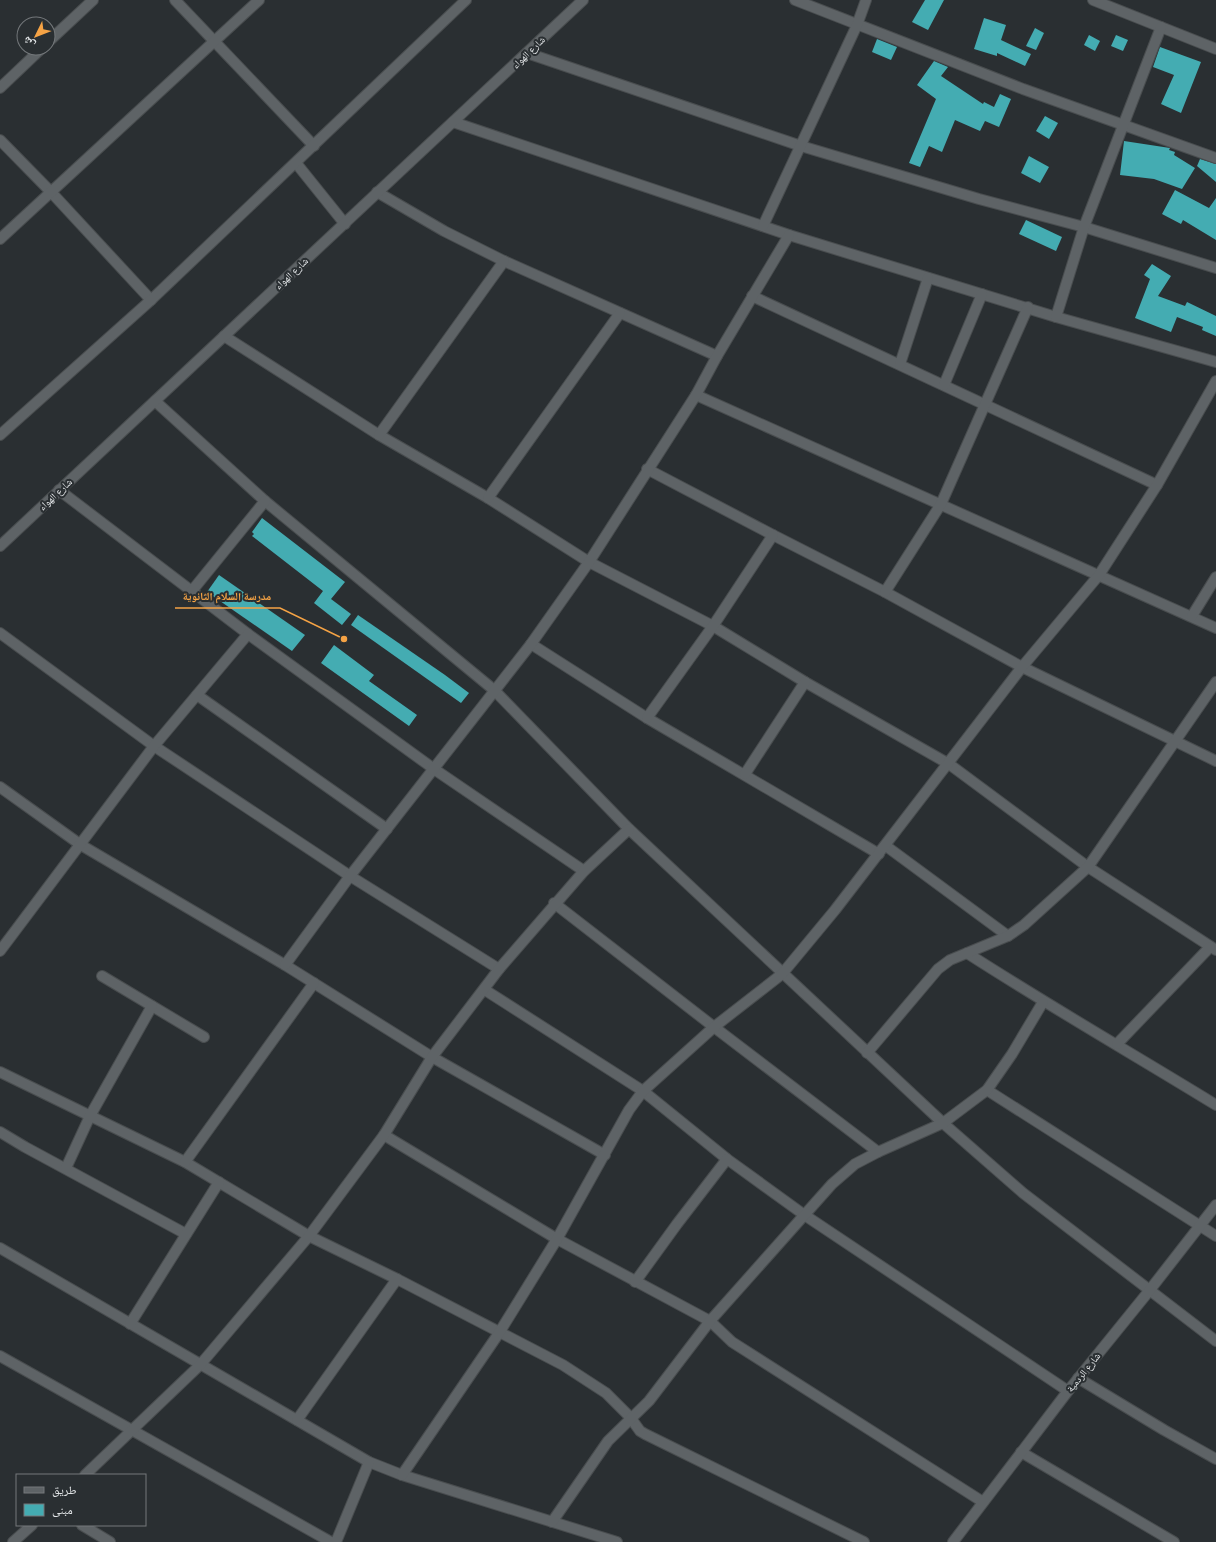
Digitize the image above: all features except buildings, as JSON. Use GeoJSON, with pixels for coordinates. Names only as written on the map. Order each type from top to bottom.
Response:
{"type":"FeatureCollection","features":[{"type":"Feature","properties":{"kind":"street"},"geometry":{"type":"LineString","coordinates":[[56,35],[93,0]]}},
{"type":"Feature","properties":{"kind":"street"},"geometry":{"type":"LineString","coordinates":[[175,0],[314,146]]}},
{"type":"Feature","properties":{"kind":"street"},"geometry":{"type":"LineString","coordinates":[[0,240],[259,0]]}},
{"type":"Feature","properties":{"kind":"street"},"geometry":{"type":"LineString","coordinates":[[0,435],[151,300],[466,0]]}},
{"type":"Feature","properties":{"kind":"street","name":"شارع الهواء"},"geometry":{"type":"LineString","coordinates":[[0,546],[583,0]]}},
{"type":"Feature","properties":{"kind":"street"},"geometry":{"type":"LineString","coordinates":[[795,0],[1023,89],[1216,158]]}},
{"type":"Feature","properties":{"kind":"street"},"geometry":{"type":"LineString","coordinates":[[763,226],[857,25],[866,0]]}},
{"type":"Feature","properties":{"kind":"street"},"geometry":{"type":"LineString","coordinates":[[1093,0],[1216,49]]}},
{"type":"Feature","properties":{"kind":"street"},"geometry":{"type":"LineString","coordinates":[[1056,317],[1084,227],[1161,27]]}},
{"type":"Feature","properties":{"kind":"street"},"geometry":{"type":"LineString","coordinates":[[527,53],[801,146],[979,199],[1084,227],[1216,268]]}},
{"type":"Feature","properties":{"kind":"street"},"geometry":{"type":"LineString","coordinates":[[0,88],[34,56]]}},
{"type":"Feature","properties":{"kind":"street"},"geometry":{"type":"LineString","coordinates":[[453,122],[789,235],[1028,307],[1056,317],[1216,362]]}},
{"type":"Feature","properties":{"kind":"street"},"geometry":{"type":"LineString","coordinates":[[0,140],[51,192],[151,300]]}},
{"type":"Feature","properties":{"kind":"street"},"geometry":{"type":"LineString","coordinates":[[296,163],[345,224]]}},
{"type":"Feature","properties":{"kind":"street"},"geometry":{"type":"LineString","coordinates":[[377,192],[444,231],[504,261],[717,356]]}},
{"type":"Feature","properties":{"kind":"street"},"geometry":{"type":"LineString","coordinates":[[285,965],[350,876],[531,644],[589,562],[647,469],[696,395],[717,356],[789,235]]}},
{"type":"Feature","properties":{"kind":"street"},"geometry":{"type":"LineString","coordinates":[[379,435],[504,261]]}},
{"type":"Feature","properties":{"kind":"street"},"geometry":{"type":"LineString","coordinates":[[900,364],[928,278]]}},
{"type":"Feature","properties":{"kind":"street"},"geometry":{"type":"LineString","coordinates":[[944,385],[982,294]]}},
{"type":"Feature","properties":{"kind":"street"},"geometry":{"type":"LineString","coordinates":[[752,296],[1157,485]]}},
{"type":"Feature","properties":{"kind":"street"},"geometry":{"type":"LineString","coordinates":[[885,592],[941,504],[1028,307]]}},
{"type":"Feature","properties":{"kind":"street"},"geometry":{"type":"LineString","coordinates":[[488,498],[620,313]]}},
{"type":"Feature","properties":{"kind":"street"},"geometry":{"type":"LineString","coordinates":[[224,336],[379,435],[488,498],[589,562],[713,626],[805,682],[949,764],[1088,867],[1213,948],[1117,1044]]}},
{"type":"Feature","properties":{"kind":"street"},"geometry":{"type":"LineString","coordinates":[[402,1475],[499,1333],[557,1239],[629,1110],[643,1091],[714,1027],[782,974],[882,850],[1022,667],[1099,575],[1157,485],[1216,381]]}},
{"type":"Feature","properties":{"kind":"street"},"geometry":{"type":"LineString","coordinates":[[696,395],[1216,628]]}},
{"type":"Feature","properties":{"kind":"street"},"geometry":{"type":"LineString","coordinates":[[155,401],[265,501],[494,690],[630,829],[782,974],[943,1123],[1023,1193],[1216,1341]]}},
{"type":"Feature","properties":{"kind":"street"},"geometry":{"type":"LineString","coordinates":[[647,469],[885,592],[1022,667],[1216,761]]}},
{"type":"Feature","properties":{"kind":"street"},"geometry":{"type":"LineString","coordinates":[[59,490],[191,592],[434,769],[584,871]]}},
{"type":"Feature","properties":{"kind":"street"},"geometry":{"type":"LineString","coordinates":[[191,592],[265,501]]}},
{"type":"Feature","properties":{"kind":"street"},"geometry":{"type":"LineString","coordinates":[[647,718],[713,626],[773,535]]}},
{"type":"Feature","properties":{"kind":"street"},"geometry":{"type":"LineString","coordinates":[[1192,616],[1216,577]]}},
{"type":"Feature","properties":{"kind":"street"},"geometry":{"type":"LineString","coordinates":[[0,633],[154,746],[350,876],[499,969]]}},
{"type":"Feature","properties":{"kind":"street"},"geometry":{"type":"LineString","coordinates":[[1,946],[81,845],[154,746],[248,634]]}},
{"type":"Feature","properties":{"kind":"street"},"geometry":{"type":"LineString","coordinates":[[531,644],[647,718],[744,774],[882,850],[1008,936]]}},
{"type":"Feature","properties":{"kind":"street"},"geometry":{"type":"LineString","coordinates":[[744,774],[805,682]]}},
{"type":"Feature","properties":{"kind":"street"},"geometry":{"type":"LineString","coordinates":[[867,1053],[938,969],[950,960],[1008,936],[1024,925],[1088,867],[1177,741],[1216,682]]}},
{"type":"Feature","properties":{"kind":"street"},"geometry":{"type":"LineString","coordinates":[[197,694],[387,829]]}},
{"type":"Feature","properties":{"kind":"street"},"geometry":{"type":"LineString","coordinates":[[0,787],[81,845],[285,965],[432,1057],[605,1155]]}},
{"type":"Feature","properties":{"kind":"street"},"geometry":{"type":"LineString","coordinates":[[86,1474],[130,1430],[200,1365],[309,1236],[384,1135],[432,1057],[485,990],[499,969],[554,903],[584,871],[630,829]]}},
{"type":"Feature","properties":{"kind":"street"},"geometry":{"type":"LineString","coordinates":[[554,903],[878,1152]]}},
{"type":"Feature","properties":{"kind":"street"},"geometry":{"type":"LineString","coordinates":[[967,953],[1043,1002],[1117,1044],[1216,1105]]}},
{"type":"Feature","properties":{"kind":"street"},"geometry":{"type":"LineString","coordinates":[[102,976],[204,1037]]}},
{"type":"Feature","properties":{"kind":"street"},"geometry":{"type":"LineString","coordinates":[[185,1162],[314,983]]}},
{"type":"Feature","properties":{"kind":"street"},"geometry":{"type":"LineString","coordinates":[[485,990],[643,1091],[727,1160],[804,1214],[1068,1391]]}},
{"type":"Feature","properties":{"kind":"street"},"geometry":{"type":"LineString","coordinates":[[552,1522],[604,1446],[630,1417],[656,1393],[710,1321],[804,1214],[842,1174],[855,1164],[943,1123],[987,1090],[1012,1054],[1043,1002]]}},
{"type":"Feature","properties":{"kind":"street"},"geometry":{"type":"LineString","coordinates":[[66,1168],[90,1116],[152,1006]]}},
{"type":"Feature","properties":{"kind":"street"},"geometry":{"type":"LineString","coordinates":[[0,1072],[185,1162],[309,1236],[397,1279],[581,1376],[606,1393],[630,1417],[640,1431],[645,1434],[864,1542]]}},
{"type":"Feature","properties":{"kind":"street"},"geometry":{"type":"LineString","coordinates":[[987,1090],[1216,1236]]}},
{"type":"Feature","properties":{"kind":"street"},"geometry":{"type":"LineString","coordinates":[[0,1132],[24,1147],[66,1168],[186,1234]]}},
{"type":"Feature","properties":{"kind":"street"},"geometry":{"type":"LineString","coordinates":[[384,1135],[557,1239],[710,1321],[732,1342],[983,1502]]}},
{"type":"Feature","properties":{"kind":"street"},"geometry":{"type":"LineString","coordinates":[[635,1282],[677,1224],[727,1160]]}},
{"type":"Feature","properties":{"kind":"street"},"geometry":{"type":"LineString","coordinates":[[130,1324],[220,1182]]}},
{"type":"Feature","properties":{"kind":"street","name":"شارع الردمية"},"geometry":{"type":"LineString","coordinates":[[955,1542],[983,1502],[1078,1378],[1149,1291],[1216,1204]]}},
{"type":"Feature","properties":{"kind":"street"},"geometry":{"type":"LineString","coordinates":[[0,1248],[369,1462],[402,1475],[617,1542]]}},
{"type":"Feature","properties":{"kind":"street"},"geometry":{"type":"LineString","coordinates":[[297,1420],[397,1279]]}},
{"type":"Feature","properties":{"kind":"street"},"geometry":{"type":"LineString","coordinates":[[1,1359],[331,1542]]}},
{"type":"Feature","properties":{"kind":"street"},"geometry":{"type":"LineString","coordinates":[[1078,1378],[1164,1430],[1216,1459]]}},
{"type":"Feature","properties":{"kind":"street"},"geometry":{"type":"LineString","coordinates":[[1021,1452],[1174,1542]]}},
{"type":"Feature","properties":{"kind":"street"},"geometry":{"type":"LineString","coordinates":[[336,1542],[369,1462]]}},
{"type":"Feature","properties":{"kind":"street"},"geometry":{"type":"LineString","coordinates":[[13,1542],[31,1526]]}},
{"type":"Feature","properties":{"kind":"street"},"geometry":{"type":"LineString","coordinates":[[84,1526],[110,1542]]}},
{"type":"Feature","properties":{"kind":"place","name":"مدرسة السلام الثانوية"},"geometry":{"type":"Point","coordinates":[344,639]}}]}
